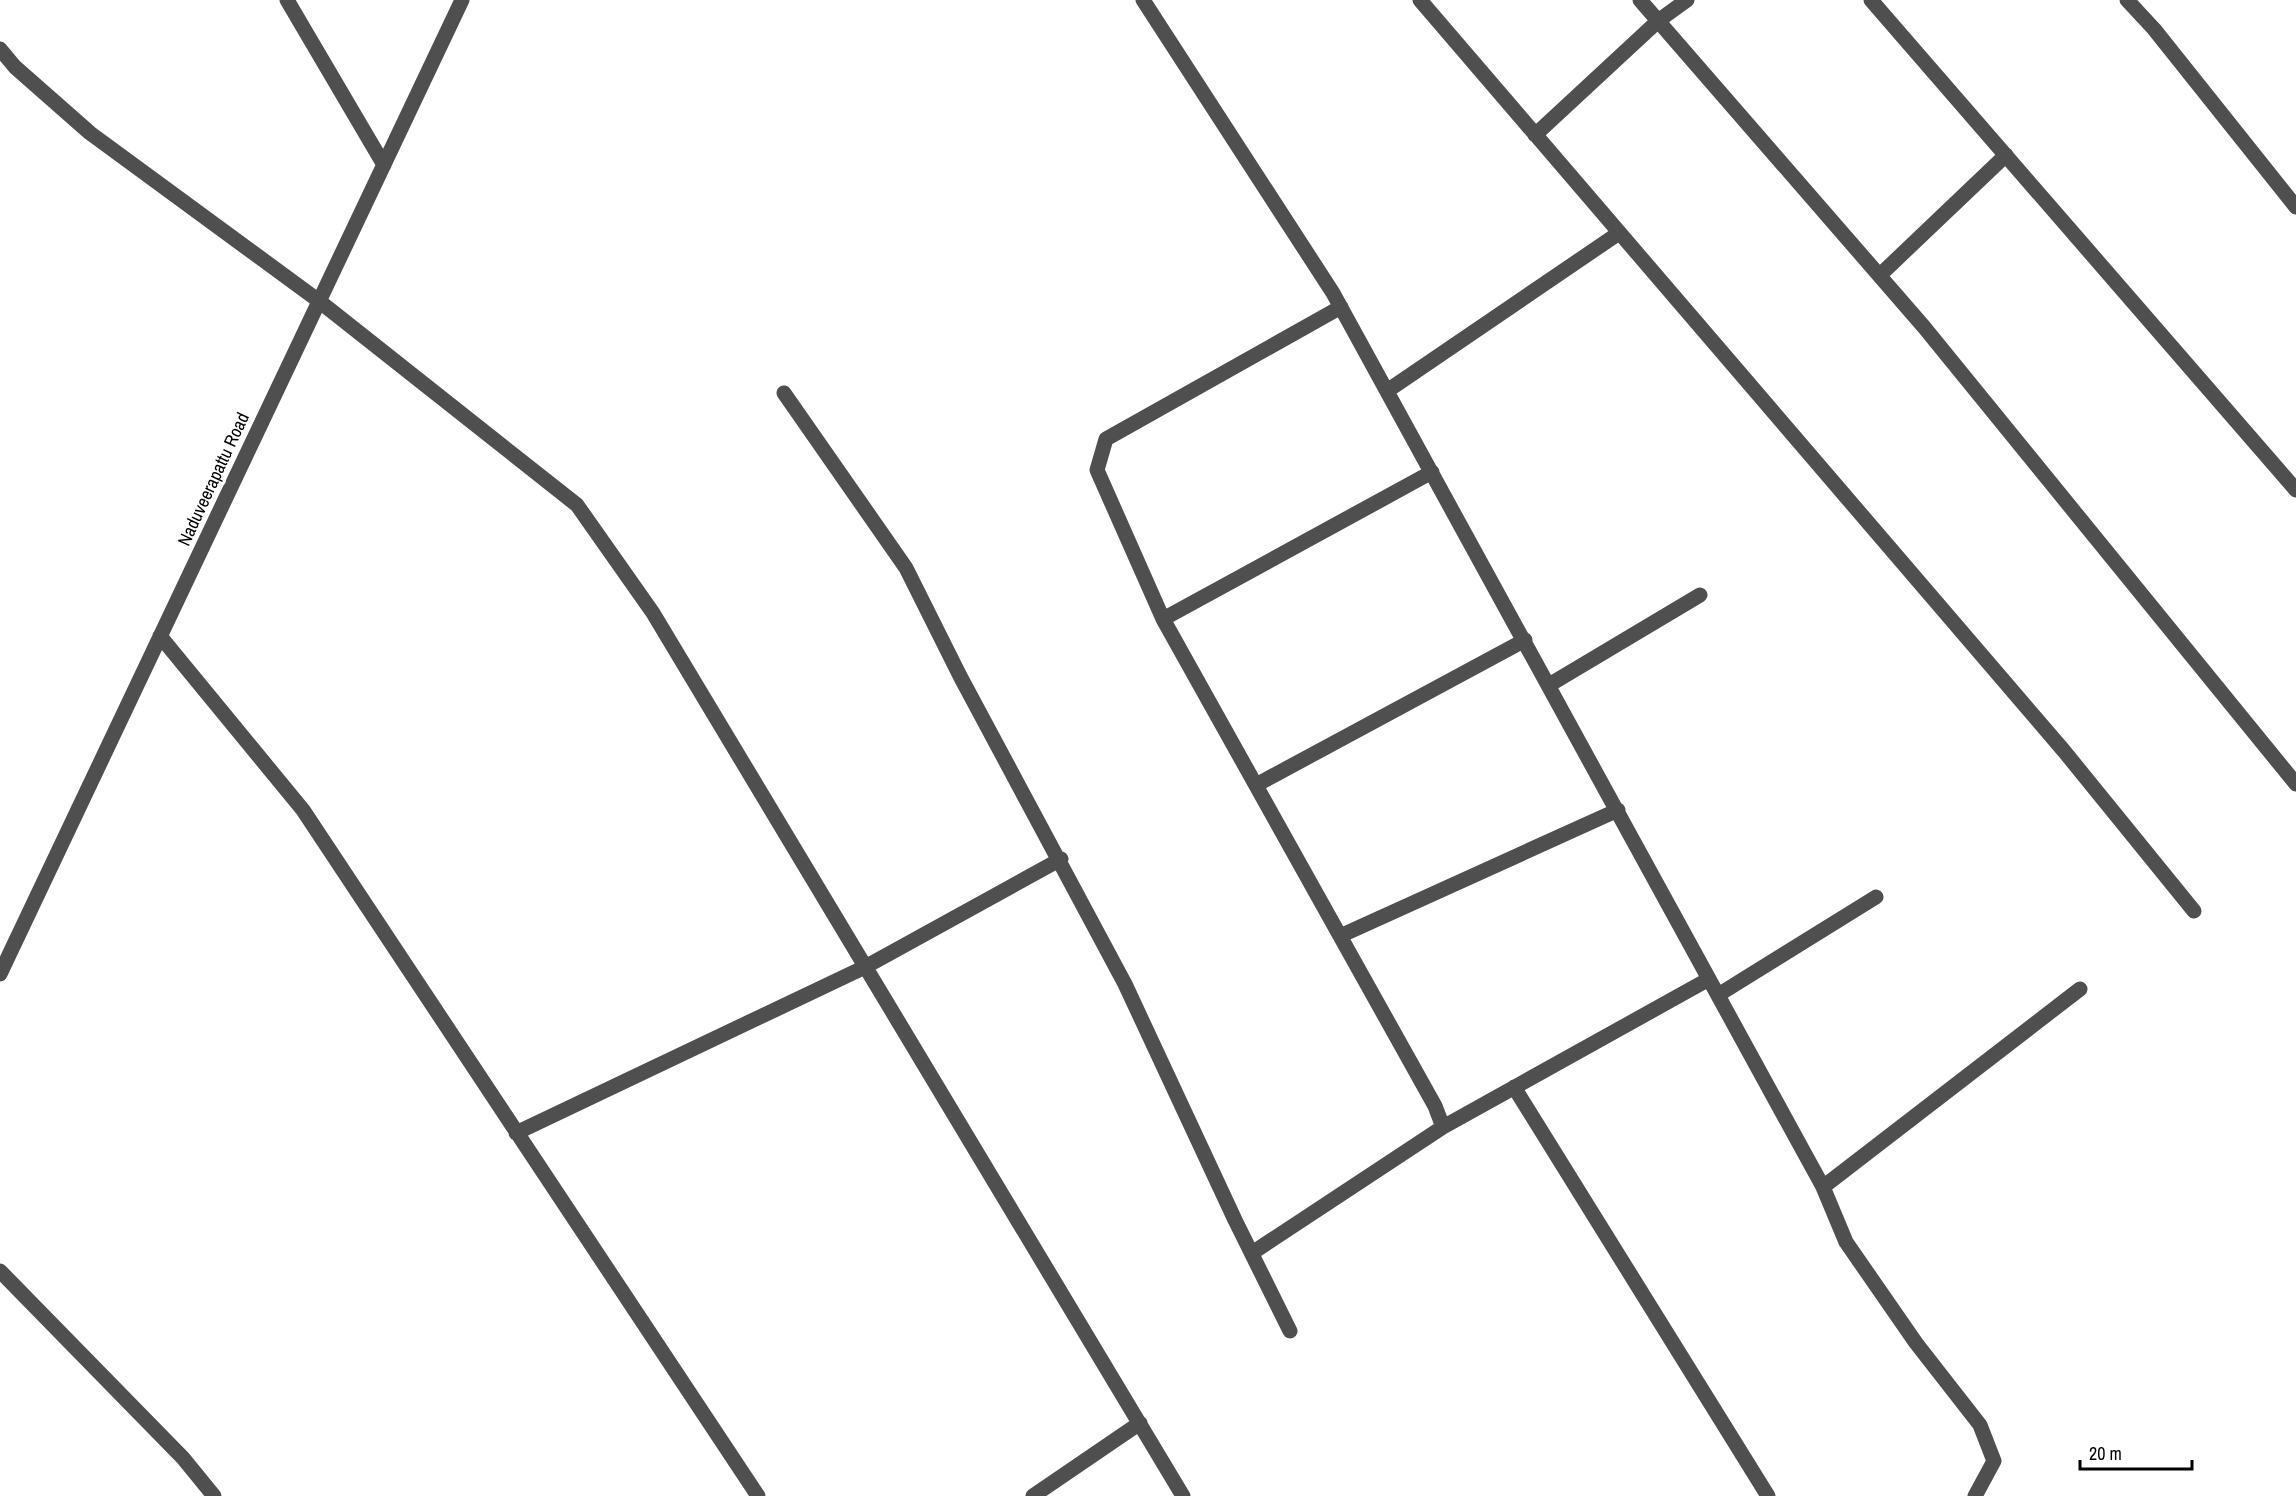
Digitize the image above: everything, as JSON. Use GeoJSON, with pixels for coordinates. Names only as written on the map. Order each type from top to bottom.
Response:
{"type":"FeatureCollection","features":[{"type":"Feature","properties":{"kind":"street"},"geometry":{"type":"LineString","coordinates":[[287,0],[384,165]]}},
{"type":"Feature","properties":{"kind":"street","name":"Naduveerapattu Road"},"geometry":{"type":"LineString","coordinates":[[0,974],[462,0]]}},
{"type":"Feature","properties":{"kind":"street"},"geometry":{"type":"LineString","coordinates":[[1143,0],[1341,307],[1823,1187],[1845,1242],[1980,1425],[1994,1461],[1974,1496]]}},
{"type":"Feature","properties":{"kind":"street"},"geometry":{"type":"LineString","coordinates":[[1420,0],[2064,751],[2193,911]]}},
{"type":"Feature","properties":{"kind":"street"},"geometry":{"type":"LineString","coordinates":[[1640,0],[1924,327],[2296,784]]}},
{"type":"Feature","properties":{"kind":"street"},"geometry":{"type":"LineString","coordinates":[[1535,135],[1658,21],[1687,0]]}},
{"type":"Feature","properties":{"kind":"street"},"geometry":{"type":"LineString","coordinates":[[1871,0],[2296,490]]}},
{"type":"Feature","properties":{"kind":"street"},"geometry":{"type":"LineString","coordinates":[[2127,0],[2154,29],[2296,207]]}},
{"type":"Feature","properties":{"kind":"street"},"geometry":{"type":"LineString","coordinates":[[0,49],[15,66],[90,133],[319,300],[578,505],[653,613],[1183,1496]]}},
{"type":"Feature","properties":{"kind":"street"},"geometry":{"type":"LineString","coordinates":[[1880,275],[2006,155]]}},
{"type":"Feature","properties":{"kind":"street"},"geometry":{"type":"LineString","coordinates":[[1387,391],[1619,233]]}},
{"type":"Feature","properties":{"kind":"street"},"geometry":{"type":"LineString","coordinates":[[1341,307],[1106,439],[1096,470],[1163,619],[1435,1106],[1443,1127]]}},
{"type":"Feature","properties":{"kind":"street"},"geometry":{"type":"LineString","coordinates":[[784,393],[906,568],[960,676],[1061,859],[1125,984],[1290,1331]]}},
{"type":"Feature","properties":{"kind":"street"},"geometry":{"type":"LineString","coordinates":[[1163,619],[1432,472]]}},
{"type":"Feature","properties":{"kind":"street"},"geometry":{"type":"LineString","coordinates":[[1549,685],[1700,595]]}},
{"type":"Feature","properties":{"kind":"street"},"geometry":{"type":"LineString","coordinates":[[160,636],[303,810],[758,1496]]}},
{"type":"Feature","properties":{"kind":"street"},"geometry":{"type":"LineString","coordinates":[[1256,785],[1525,640]]}},
{"type":"Feature","properties":{"kind":"street"},"geometry":{"type":"LineString","coordinates":[[1340,936],[1618,810]]}},
{"type":"Feature","properties":{"kind":"street"},"geometry":{"type":"LineString","coordinates":[[516,1133],[865,967],[1061,859]]}},
{"type":"Feature","properties":{"kind":"street"},"geometry":{"type":"LineString","coordinates":[[1718,995],[1876,897]]}},
{"type":"Feature","properties":{"kind":"street"},"geometry":{"type":"LineString","coordinates":[[1252,1253],[1443,1127],[1709,979]]}},
{"type":"Feature","properties":{"kind":"street"},"geometry":{"type":"LineString","coordinates":[[1823,1187],[2080,989]]}},
{"type":"Feature","properties":{"kind":"street"},"geometry":{"type":"LineString","coordinates":[[1514,1087],[1768,1496]]}},
{"type":"Feature","properties":{"kind":"street"},"geometry":{"type":"LineString","coordinates":[[0,1271],[183,1458],[214,1496]]}},
{"type":"Feature","properties":{"kind":"street"},"geometry":{"type":"LineString","coordinates":[[1033,1496],[1140,1424]]}}]}
